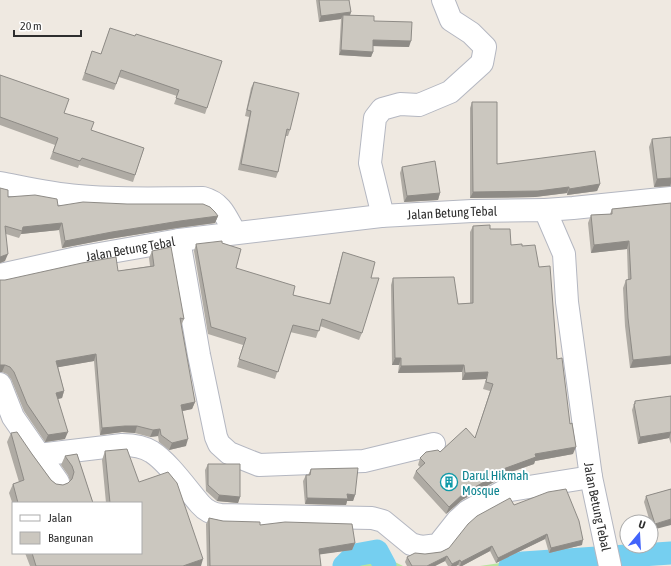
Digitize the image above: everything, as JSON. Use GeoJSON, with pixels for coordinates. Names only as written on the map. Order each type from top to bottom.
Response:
{"type":"FeatureCollection","features":[{"type":"Feature","properties":{"kind":"street"},"geometry":{"type":"LineString","coordinates":[[381,216],[381,208],[370,163],[375,118],[382,109],[400,104],[419,105],[450,92],[482,63],[484,47],[471,33],[451,20],[444,0]]}},
{"type":"Feature","properties":{"kind":"street"},"geometry":{"type":"LineString","coordinates":[[0,183],[48,192],[101,198],[203,198],[215,202],[220,206],[236,233]]}},
{"type":"Feature","properties":{"kind":"street"},"geometry":{"type":"LineString","coordinates":[[544,210],[670,198]]}},
{"type":"Feature","properties":{"kind":"street","name":"Jalan Betung Tebal"},"geometry":{"type":"LineString","coordinates":[[0,275],[77,258],[179,240],[236,233],[381,216],[472,211],[544,210],[564,254],[567,302],[591,477],[609,560]]}},
{"type":"Feature","properties":{"kind":"street"},"geometry":{"type":"LineString","coordinates":[[179,240],[199,355],[216,437],[223,449],[236,457],[259,465],[364,461],[434,444]]}},
{"type":"Feature","properties":{"kind":"street"},"geometry":{"type":"LineString","coordinates":[[0,384],[13,417],[58,482]]}},
{"type":"Feature","properties":{"kind":"street"},"geometry":{"type":"LineString","coordinates":[[38,454],[122,445],[142,448],[151,451],[161,459],[204,509],[210,512],[221,515],[372,518],[383,521],[411,544],[422,547],[438,545],[457,521],[468,511],[504,491],[591,477]]}},
{"type":"Feature","properties":{"kind":"green space"},"geometry":{"type":"Polygon","coordinates":[[[618,545],[619,566],[480,566],[618,545]]]}},
{"type":"Feature","properties":{"kind":"green space"},"geometry":{"type":"Polygon","coordinates":[[[362,546],[403,566],[350,566],[362,546]]]}},
{"type":"Feature","properties":{"kind":"building"},"geometry":{"type":"Polygon","coordinates":[[[319,0],[349,0],[351,12],[321,16],[319,0]]]}},
{"type":"Feature","properties":{"kind":"building"},"geometry":{"type":"Polygon","coordinates":[[[343,15],[374,16],[374,21],[412,22],[411,41],[373,40],[373,52],[341,50],[343,15]]]}},
{"type":"Feature","properties":{"kind":"building"},"geometry":{"type":"Polygon","coordinates":[[[110,28],[135,36],[136,34],[222,61],[207,108],[176,98],[179,90],[121,70],[116,84],[85,73],[92,51],[101,54],[110,28]]]}},
{"type":"Feature","properties":{"kind":"building"},"geometry":{"type":"Polygon","coordinates":[[[0,75],[69,99],[64,113],[94,122],[91,130],[144,148],[135,175],[82,158],[80,161],[53,152],[58,138],[0,117],[0,75]]]}},
{"type":"Feature","properties":{"kind":"building"},"geometry":{"type":"Polygon","coordinates":[[[254,82],[299,93],[290,130],[287,129],[278,172],[241,164],[251,111],[247,110],[254,82]]]}},
{"type":"Feature","properties":{"kind":"building"},"geometry":{"type":"Polygon","coordinates":[[[472,102],[497,102],[497,164],[595,151],[600,184],[569,189],[569,187],[538,191],[473,192],[472,102]]]}},
{"type":"Feature","properties":{"kind":"building"},"geometry":{"type":"Polygon","coordinates":[[[671,137],[671,178],[657,179],[652,139],[671,137]]]}},
{"type":"Feature","properties":{"kind":"building"},"geometry":{"type":"Polygon","coordinates":[[[435,161],[440,193],[407,196],[402,167],[435,161]]]}},
{"type":"Feature","properties":{"kind":"building"},"geometry":{"type":"Polygon","coordinates":[[[0,188],[8,190],[8,197],[35,195],[57,199],[58,206],[83,202],[127,204],[203,204],[210,207],[218,216],[112,232],[65,241],[62,223],[23,227],[22,231],[5,226],[8,254],[0,257],[0,188]]]}},
{"type":"Feature","properties":{"kind":"building"},"geometry":{"type":"Polygon","coordinates":[[[671,203],[671,356],[633,360],[628,318],[626,280],[631,279],[629,241],[594,245],[591,215],[612,214],[612,209],[671,203]]]}},
{"type":"Feature","properties":{"kind":"building"},"geometry":{"type":"Polygon","coordinates":[[[490,225],[490,229],[510,229],[511,245],[535,245],[539,267],[550,266],[557,359],[562,358],[570,424],[572,423],[576,447],[535,454],[536,457],[495,472],[497,475],[464,493],[449,507],[416,471],[425,463],[420,458],[426,452],[438,450],[440,452],[466,428],[475,438],[493,384],[486,382],[488,372],[465,373],[464,365],[401,366],[401,358],[395,358],[393,278],[454,277],[458,304],[473,303],[473,226],[490,225]]]}},
{"type":"Feature","properties":{"kind":"building"},"geometry":{"type":"Polygon","coordinates":[[[222,241],[222,243],[241,249],[236,268],[295,286],[293,295],[330,304],[343,252],[375,262],[371,278],[379,278],[362,333],[322,319],[319,331],[293,325],[278,372],[239,359],[246,338],[211,327],[196,244],[222,241]]]}},
{"type":"Feature","properties":{"kind":"building"},"geometry":{"type":"Polygon","coordinates":[[[171,247],[184,319],[180,318],[195,402],[181,405],[188,439],[172,443],[161,435],[160,429],[153,430],[137,426],[102,428],[96,354],[56,361],[64,391],[56,393],[68,432],[48,435],[27,404],[14,372],[10,367],[0,365],[0,280],[116,257],[118,271],[154,266],[152,251],[171,247]]]}},
{"type":"Feature","properties":{"kind":"building"},"geometry":{"type":"Polygon","coordinates":[[[671,396],[671,432],[640,437],[634,404],[635,401],[671,396]]]}},
{"type":"Feature","properties":{"kind":"building"},"geometry":{"type":"Polygon","coordinates":[[[17,432],[51,480],[56,484],[63,485],[72,479],[74,472],[65,456],[77,454],[93,502],[18,502],[13,484],[24,480],[11,433],[17,432]]]}},
{"type":"Feature","properties":{"kind":"building"},"geometry":{"type":"Polygon","coordinates":[[[127,449],[139,482],[168,472],[177,483],[203,559],[183,566],[36,566],[32,554],[142,554],[142,502],[110,502],[105,451],[127,449]]]}},
{"type":"Feature","properties":{"kind":"building"},"geometry":{"type":"Polygon","coordinates":[[[208,464],[240,464],[240,497],[219,495],[208,485],[208,464]]]}},
{"type":"Feature","properties":{"kind":"building"},"geometry":{"type":"Polygon","coordinates":[[[358,468],[355,495],[347,494],[348,499],[307,498],[306,475],[310,475],[311,469],[358,468]]]}},
{"type":"Feature","properties":{"kind":"building"},"geometry":{"type":"Polygon","coordinates":[[[566,489],[579,521],[583,540],[551,548],[547,534],[498,558],[492,546],[461,562],[460,560],[452,564],[447,556],[427,566],[412,566],[407,557],[415,553],[425,554],[441,552],[449,548],[468,524],[477,516],[510,498],[514,505],[548,492],[566,489]]]}},
{"type":"Feature","properties":{"kind":"building"},"geometry":{"type":"Polygon","coordinates":[[[671,489],[671,519],[659,523],[659,514],[652,514],[646,496],[671,489]]]}},
{"type":"Feature","properties":{"kind":"building"},"geometry":{"type":"Polygon","coordinates":[[[209,518],[223,521],[260,522],[260,525],[285,522],[352,524],[355,543],[319,549],[321,566],[210,566],[209,518]]]}},
{"type":"Feature","properties":{"kind":"waterway"},"geometry":{"type":"LineString","coordinates":[[344,566],[355,555],[377,551],[385,566]]}},
{"type":"Feature","properties":{"kind":"waterway"},"geometry":{"type":"LineString","coordinates":[[510,566],[523,563],[671,553]]}},
{"type":"Feature","properties":{"kind":"place","name":"Darul Hikmah Mosque"},"geometry":{"type":"Point","coordinates":[449,482]}}]}
